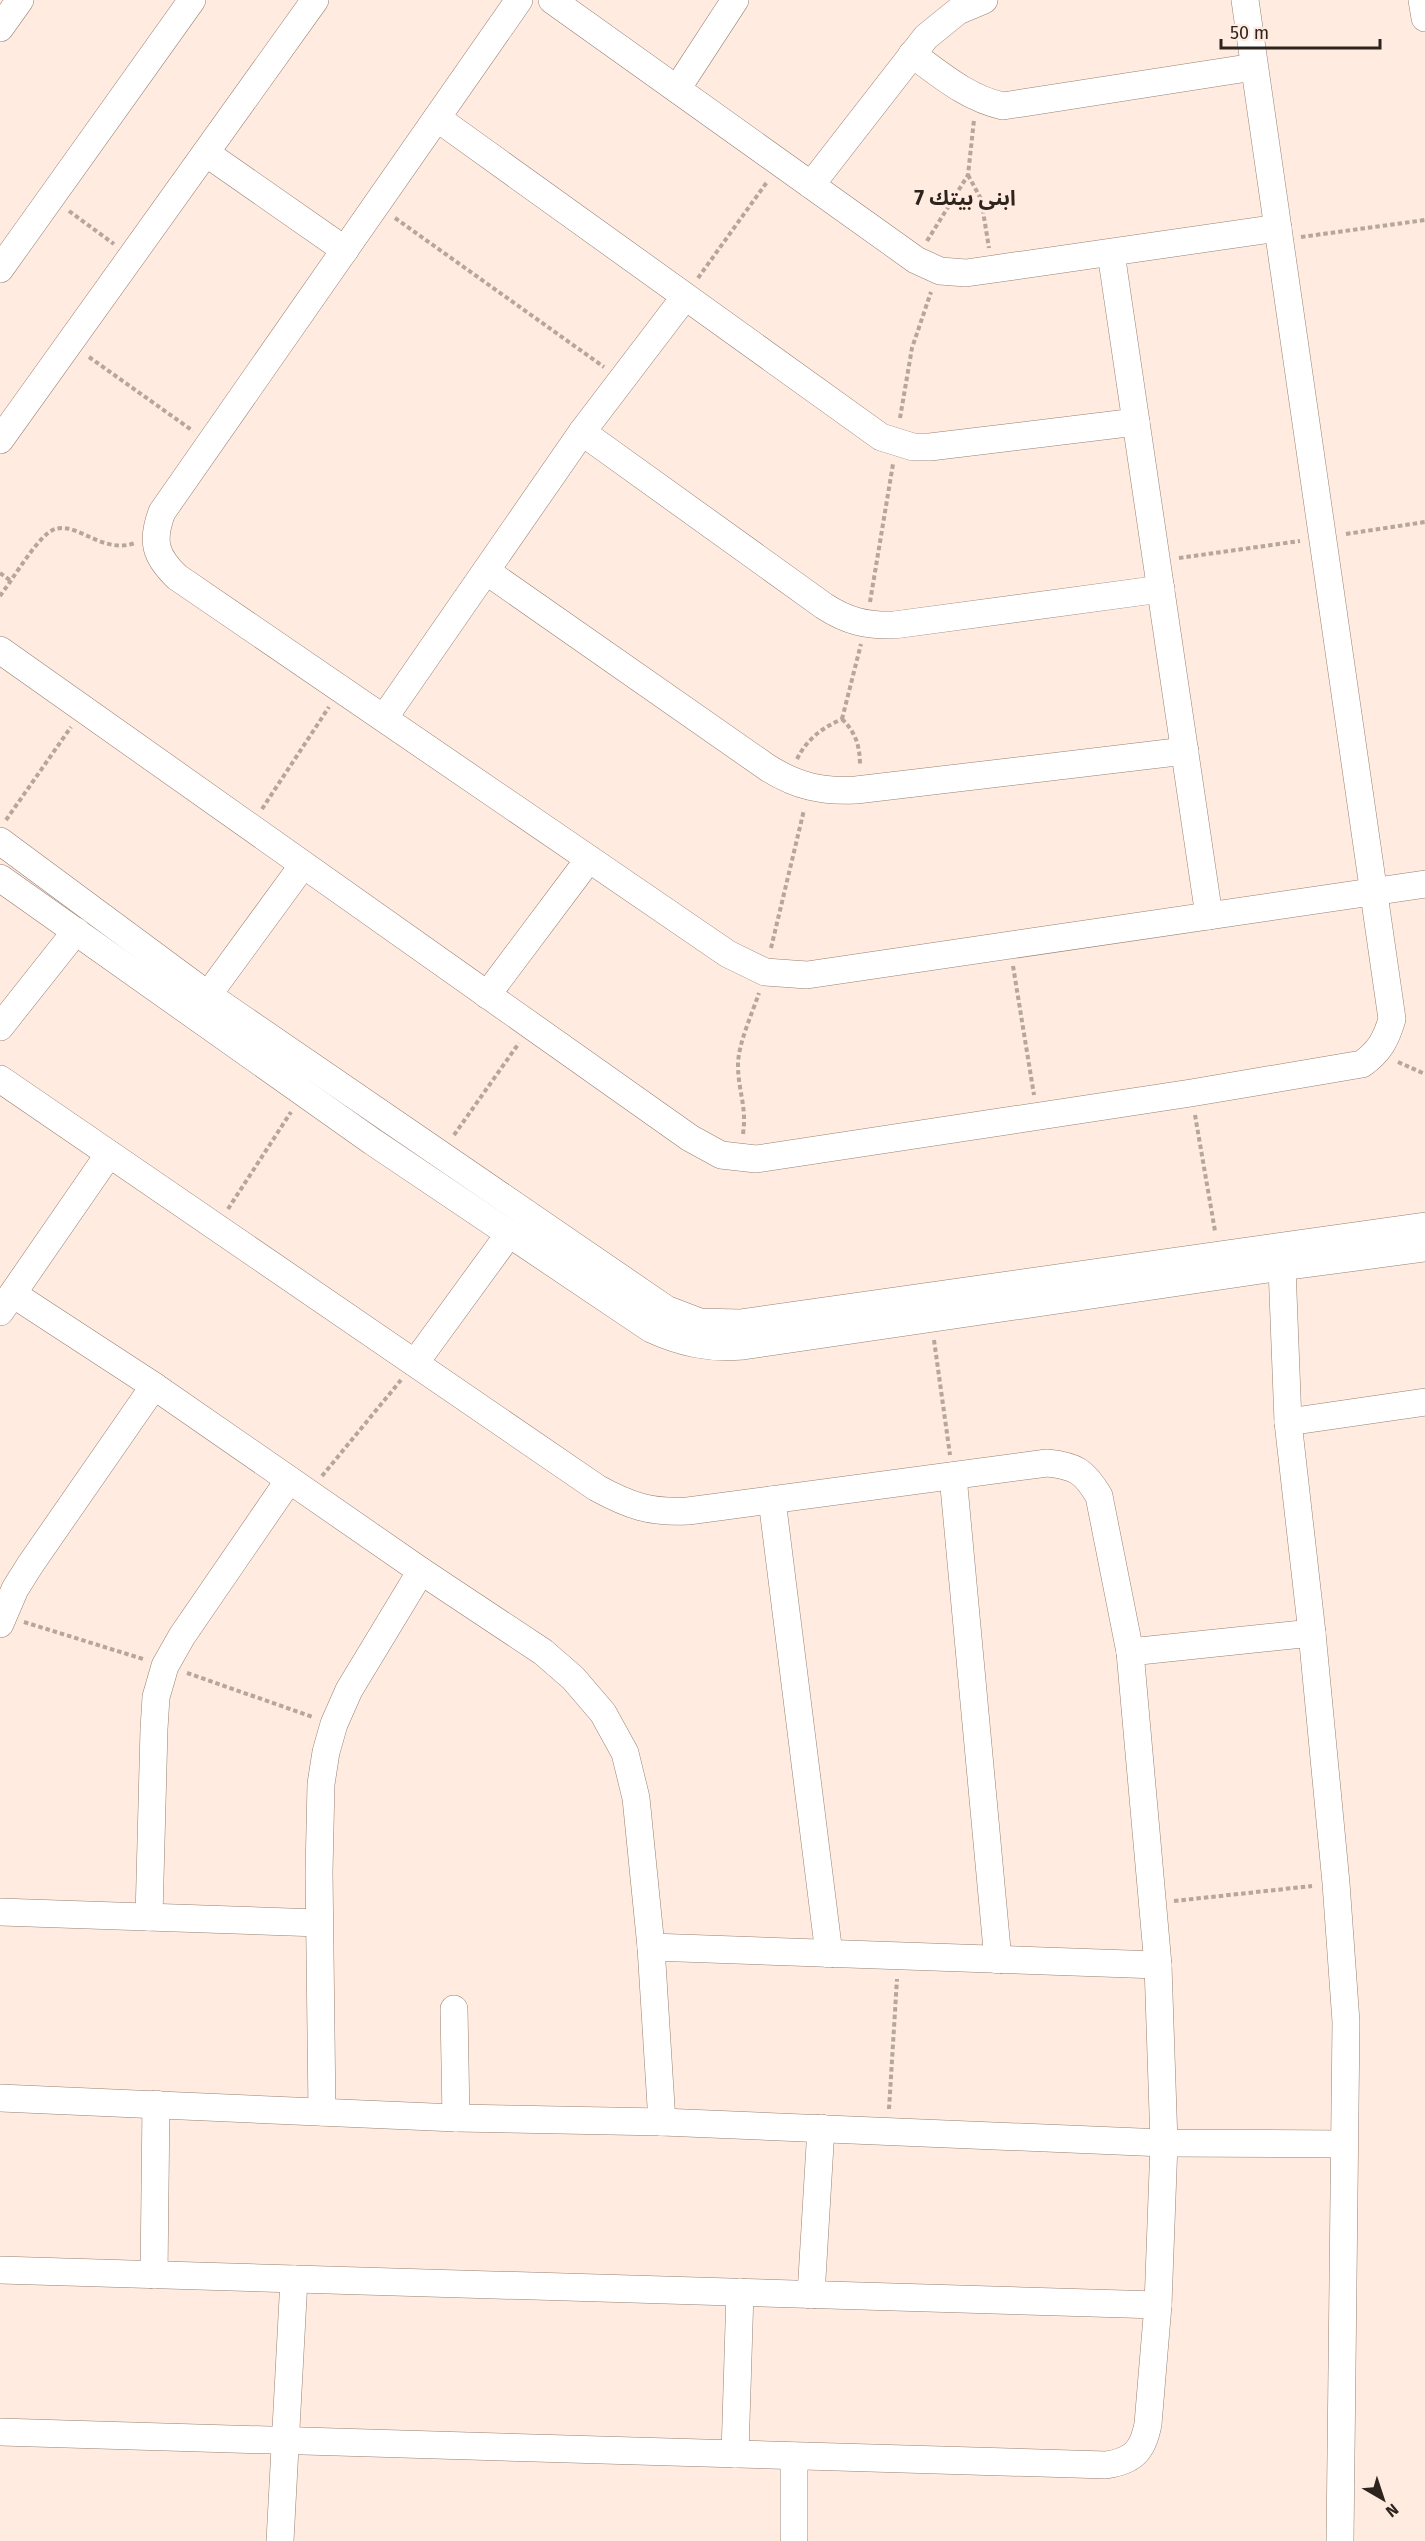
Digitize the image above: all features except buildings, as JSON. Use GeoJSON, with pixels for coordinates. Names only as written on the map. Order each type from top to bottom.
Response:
{"type":"FeatureCollection","features":[{"type":"Feature","properties":{"kind":"street"},"geometry":{"type":"LineString","coordinates":[[0,28],[20,0]]}},
{"type":"Feature","properties":{"kind":"street"},"geometry":{"type":"LineString","coordinates":[[0,269],[192,0]]}},
{"type":"Feature","properties":{"kind":"street"},"geometry":{"type":"LineString","coordinates":[[0,440],[315,0]]}},
{"type":"Feature","properties":{"kind":"street"},"geometry":{"type":"LineString","coordinates":[[519,0],[162,512],[156,530],[156,548],[164,564],[177,577],[728,954],[765,972],[807,975],[1425,884]]}},
{"type":"Feature","properties":{"kind":"street"},"geometry":{"type":"LineString","coordinates":[[552,0],[780,164],[928,266],[952,274],[1279,234]]}},
{"type":"Feature","properties":{"kind":"street"},"geometry":{"type":"LineString","coordinates":[[676,89],[735,0]]}},
{"type":"Feature","properties":{"kind":"street"},"geometry":{"type":"LineString","coordinates":[[811,185],[912,54],[941,23],[958,11],[984,0]]}},
{"type":"Feature","properties":{"kind":"street"},"geometry":{"type":"LineString","coordinates":[[0,650],[705,1148],[722,1155],[740,1159],[764,1158],[1191,1093],[1362,1064],[1377,1053],[1387,1037],[1392,1019],[1245,0]]}},
{"type":"Feature","properties":{"kind":"street"},"geometry":{"type":"LineString","coordinates":[[1422,0],[1425,18]]}},
{"type":"Feature","properties":{"kind":"street"},"geometry":{"type":"LineString","coordinates":[[912,54],[963,91],[982,101],[1003,106],[1254,67]]}},
{"type":"Feature","properties":{"kind":"street"},"geometry":{"type":"LineString","coordinates":[[437,118],[866,428],[896,444],[930,447],[1136,422]]}},
{"type":"Feature","properties":{"kind":"street"},"geometry":{"type":"LineString","coordinates":[[206,153],[345,250]]}},
{"type":"Feature","properties":{"kind":"street"},"geometry":{"type":"LineString","coordinates":[[1111,253],[1209,916]]}},
{"type":"Feature","properties":{"kind":"street"},"geometry":{"type":"LineString","coordinates":[[384,718],[582,432],[684,298]]}},
{"type":"Feature","properties":{"kind":"street"},"geometry":{"type":"LineString","coordinates":[[582,432],[824,606],[851,621],[866,625],[894,625],[1161,589]]}},
{"type":"Feature","properties":{"kind":"street"},"geometry":{"type":"LineString","coordinates":[[486,571],[788,780],[809,788],[833,792],[856,790],[1185,751]]}},
{"type":"Feature","properties":{"kind":"street"},"geometry":{"type":"LineString","coordinates":[[0,841],[208,995],[666,1310],[700,1322],[740,1323],[1425,1226]]}},
{"type":"Feature","properties":{"kind":"street"},"geometry":{"type":"LineString","coordinates":[[487,995],[589,859]]}},
{"type":"Feature","properties":{"kind":"street"},"geometry":{"type":"LineString","coordinates":[[208,995],[303,865]]}},
{"type":"Feature","properties":{"kind":"street"},"geometry":{"type":"LineString","coordinates":[[0,878],[373,1142],[651,1329],[676,1340],[704,1347],[743,1346],[1425,1248]]}},
{"type":"Feature","properties":{"kind":"street"},"geometry":{"type":"LineString","coordinates":[[0,1027],[76,931]]}},
{"type":"Feature","properties":{"kind":"street"},"geometry":{"type":"LineString","coordinates":[[0,1079],[597,1488],[640,1509],[664,1513],[1047,1463],[1069,1465],[1087,1477],[1099,1496],[1130,1652],[1158,1965],[1164,2143],[1158,2305],[1150,2409],[1145,2440],[1136,2454],[1122,2463],[1106,2465],[0,2432]]}},
{"type":"Feature","properties":{"kind":"street"},"geometry":{"type":"LineString","coordinates":[[373,1142],[387,1118]]}},
{"type":"Feature","properties":{"kind":"street"},"geometry":{"type":"LineString","coordinates":[[109,1154],[6,1303],[154,1386],[421,1571],[543,1652],[573,1678],[603,1713],[625,1753],[636,1798],[651,1947],[662,2122]]}},
{"type":"Feature","properties":{"kind":"street"},"geometry":{"type":"LineString","coordinates":[[415,1363],[509,1234]]}},
{"type":"Feature","properties":{"kind":"street"},"geometry":{"type":"LineString","coordinates":[[1282,1267],[1288,1422],[1312,1633],[1336,1883],[1346,2022],[1340,2541]]}},
{"type":"Feature","properties":{"kind":"street"},"geometry":{"type":"LineString","coordinates":[[0,1624],[15,1590],[30,1565],[154,1386]]}},
{"type":"Feature","properties":{"kind":"street"},"geometry":{"type":"LineString","coordinates":[[1288,1422],[1425,1402]]}},
{"type":"Feature","properties":{"kind":"street"},"geometry":{"type":"LineString","coordinates":[[953,1476],[998,1960]]}},
{"type":"Feature","properties":{"kind":"street"},"geometry":{"type":"LineString","coordinates":[[149,1917],[156,1696],[165,1666],[182,1636],[299,1486]]}},
{"type":"Feature","properties":{"kind":"street"},"geometry":{"type":"LineString","coordinates":[[772,1500],[829,1954]]}},
{"type":"Feature","properties":{"kind":"street"},"geometry":{"type":"LineString","coordinates":[[322,2112],[321,1784],[326,1752],[334,1724],[350,1690],[421,1571]]}},
{"type":"Feature","properties":{"kind":"street"},"geometry":{"type":"LineString","coordinates":[[1130,1652],[1312,1633]]}},
{"type":"Feature","properties":{"kind":"street"},"geometry":{"type":"LineString","coordinates":[[0,1912],[320,1923]]}},
{"type":"Feature","properties":{"kind":"street"},"geometry":{"type":"LineString","coordinates":[[651,1947],[1158,1965]]}},
{"type":"Feature","properties":{"kind":"street"},"geometry":{"type":"LineString","coordinates":[[454,2009],[456,2118]]}},
{"type":"Feature","properties":{"kind":"street"},"geometry":{"type":"LineString","coordinates":[[0,2098],[456,2118],[662,2122],[1164,2143],[1343,2144]]}},
{"type":"Feature","properties":{"kind":"street"},"geometry":{"type":"LineString","coordinates":[[154,2275],[156,2104]]}},
{"type":"Feature","properties":{"kind":"street"},"geometry":{"type":"LineString","coordinates":[[811,2295],[821,2128]]}},
{"type":"Feature","properties":{"kind":"street"},"geometry":{"type":"LineString","coordinates":[[0,2270],[1158,2305]]}},
{"type":"Feature","properties":{"kind":"street"},"geometry":{"type":"LineString","coordinates":[[280,2541],[294,2279]]}},
{"type":"Feature","properties":{"kind":"street"},"geometry":{"type":"LineString","coordinates":[[735,2454],[740,2292]]}},
{"type":"Feature","properties":{"kind":"street"},"geometry":{"type":"LineString","coordinates":[[794,2456],[794,2538]]}},
{"type":"Feature","properties":{"kind":"path"},"geometry":{"type":"LineString","coordinates":[[788,780],[803,748],[814,735],[842,719],[866,625],[912,348],[924,309],[928,266],[968,175],[972,151],[972,128],[982,101]]}},
{"type":"Feature","properties":{"kind":"path"},"geometry":{"type":"LineString","coordinates":[[684,298],[780,164]]}},
{"type":"Feature","properties":{"kind":"path"},"geometry":{"type":"LineString","coordinates":[[968,175],[975,186],[984,212],[991,270]]}},
{"type":"Feature","properties":{"kind":"path"},"geometry":{"type":"LineString","coordinates":[[51,198],[132,256]]}},
{"type":"Feature","properties":{"kind":"path"},"geometry":{"type":"LineString","coordinates":[[376,205],[622,379]]}},
{"type":"Feature","properties":{"kind":"path"},"geometry":{"type":"LineString","coordinates":[[1279,234],[1425,220]]}},
{"type":"Feature","properties":{"kind":"path"},"geometry":{"type":"LineString","coordinates":[[70,343],[211,443]]}},
{"type":"Feature","properties":{"kind":"path"},"geometry":{"type":"LineString","coordinates":[[1157,561],[1425,522]]}},
{"type":"Feature","properties":{"kind":"path"},"geometry":{"type":"LineString","coordinates":[[0,596],[47,533],[58,528],[71,528],[109,546],[126,546],[142,540],[156,530]]}},
{"type":"Feature","properties":{"kind":"path"},"geometry":{"type":"LineString","coordinates":[[0,573],[11,581]]}},
{"type":"Feature","properties":{"kind":"path"},"geometry":{"type":"LineString","coordinates":[[250,827],[341,689]]}},
{"type":"Feature","properties":{"kind":"path"},"geometry":{"type":"LineString","coordinates":[[0,828],[83,709]]}},
{"type":"Feature","properties":{"kind":"path"},"geometry":{"type":"LineString","coordinates":[[842,719],[852,729],[860,754],[856,790]]}},
{"type":"Feature","properties":{"kind":"path"},"geometry":{"type":"LineString","coordinates":[[1010,945],[1037,1116]]}},
{"type":"Feature","properties":{"kind":"path"},"geometry":{"type":"LineString","coordinates":[[441,1155],[531,1025]]}},
{"type":"Feature","properties":{"kind":"path"},"geometry":{"type":"LineString","coordinates":[[1377,1053],[1425,1074]]}},
{"type":"Feature","properties":{"kind":"path"},"geometry":{"type":"LineString","coordinates":[[1191,1093],[1220,1255]]}},
{"type":"Feature","properties":{"kind":"path"},"geometry":{"type":"LineString","coordinates":[[216,1227],[303,1094]]}},
{"type":"Feature","properties":{"kind":"path"},"geometry":{"type":"LineString","coordinates":[[931,1318],[953,1476]]}},
{"type":"Feature","properties":{"kind":"path"},"geometry":{"type":"LineString","coordinates":[[299,1486],[415,1363]]}},
{"type":"Feature","properties":{"kind":"path"},"geometry":{"type":"LineString","coordinates":[[1152,1903],[1336,1883]]}},
{"type":"Feature","properties":{"kind":"path"},"geometry":{"type":"LineString","coordinates":[[888,2131],[898,1956]]}},
{"type":"Feature","properties":{"kind":"district","name":"ابنى بيتك 7"},"geometry":{"type":"Point","coordinates":[965,198]}}]}
